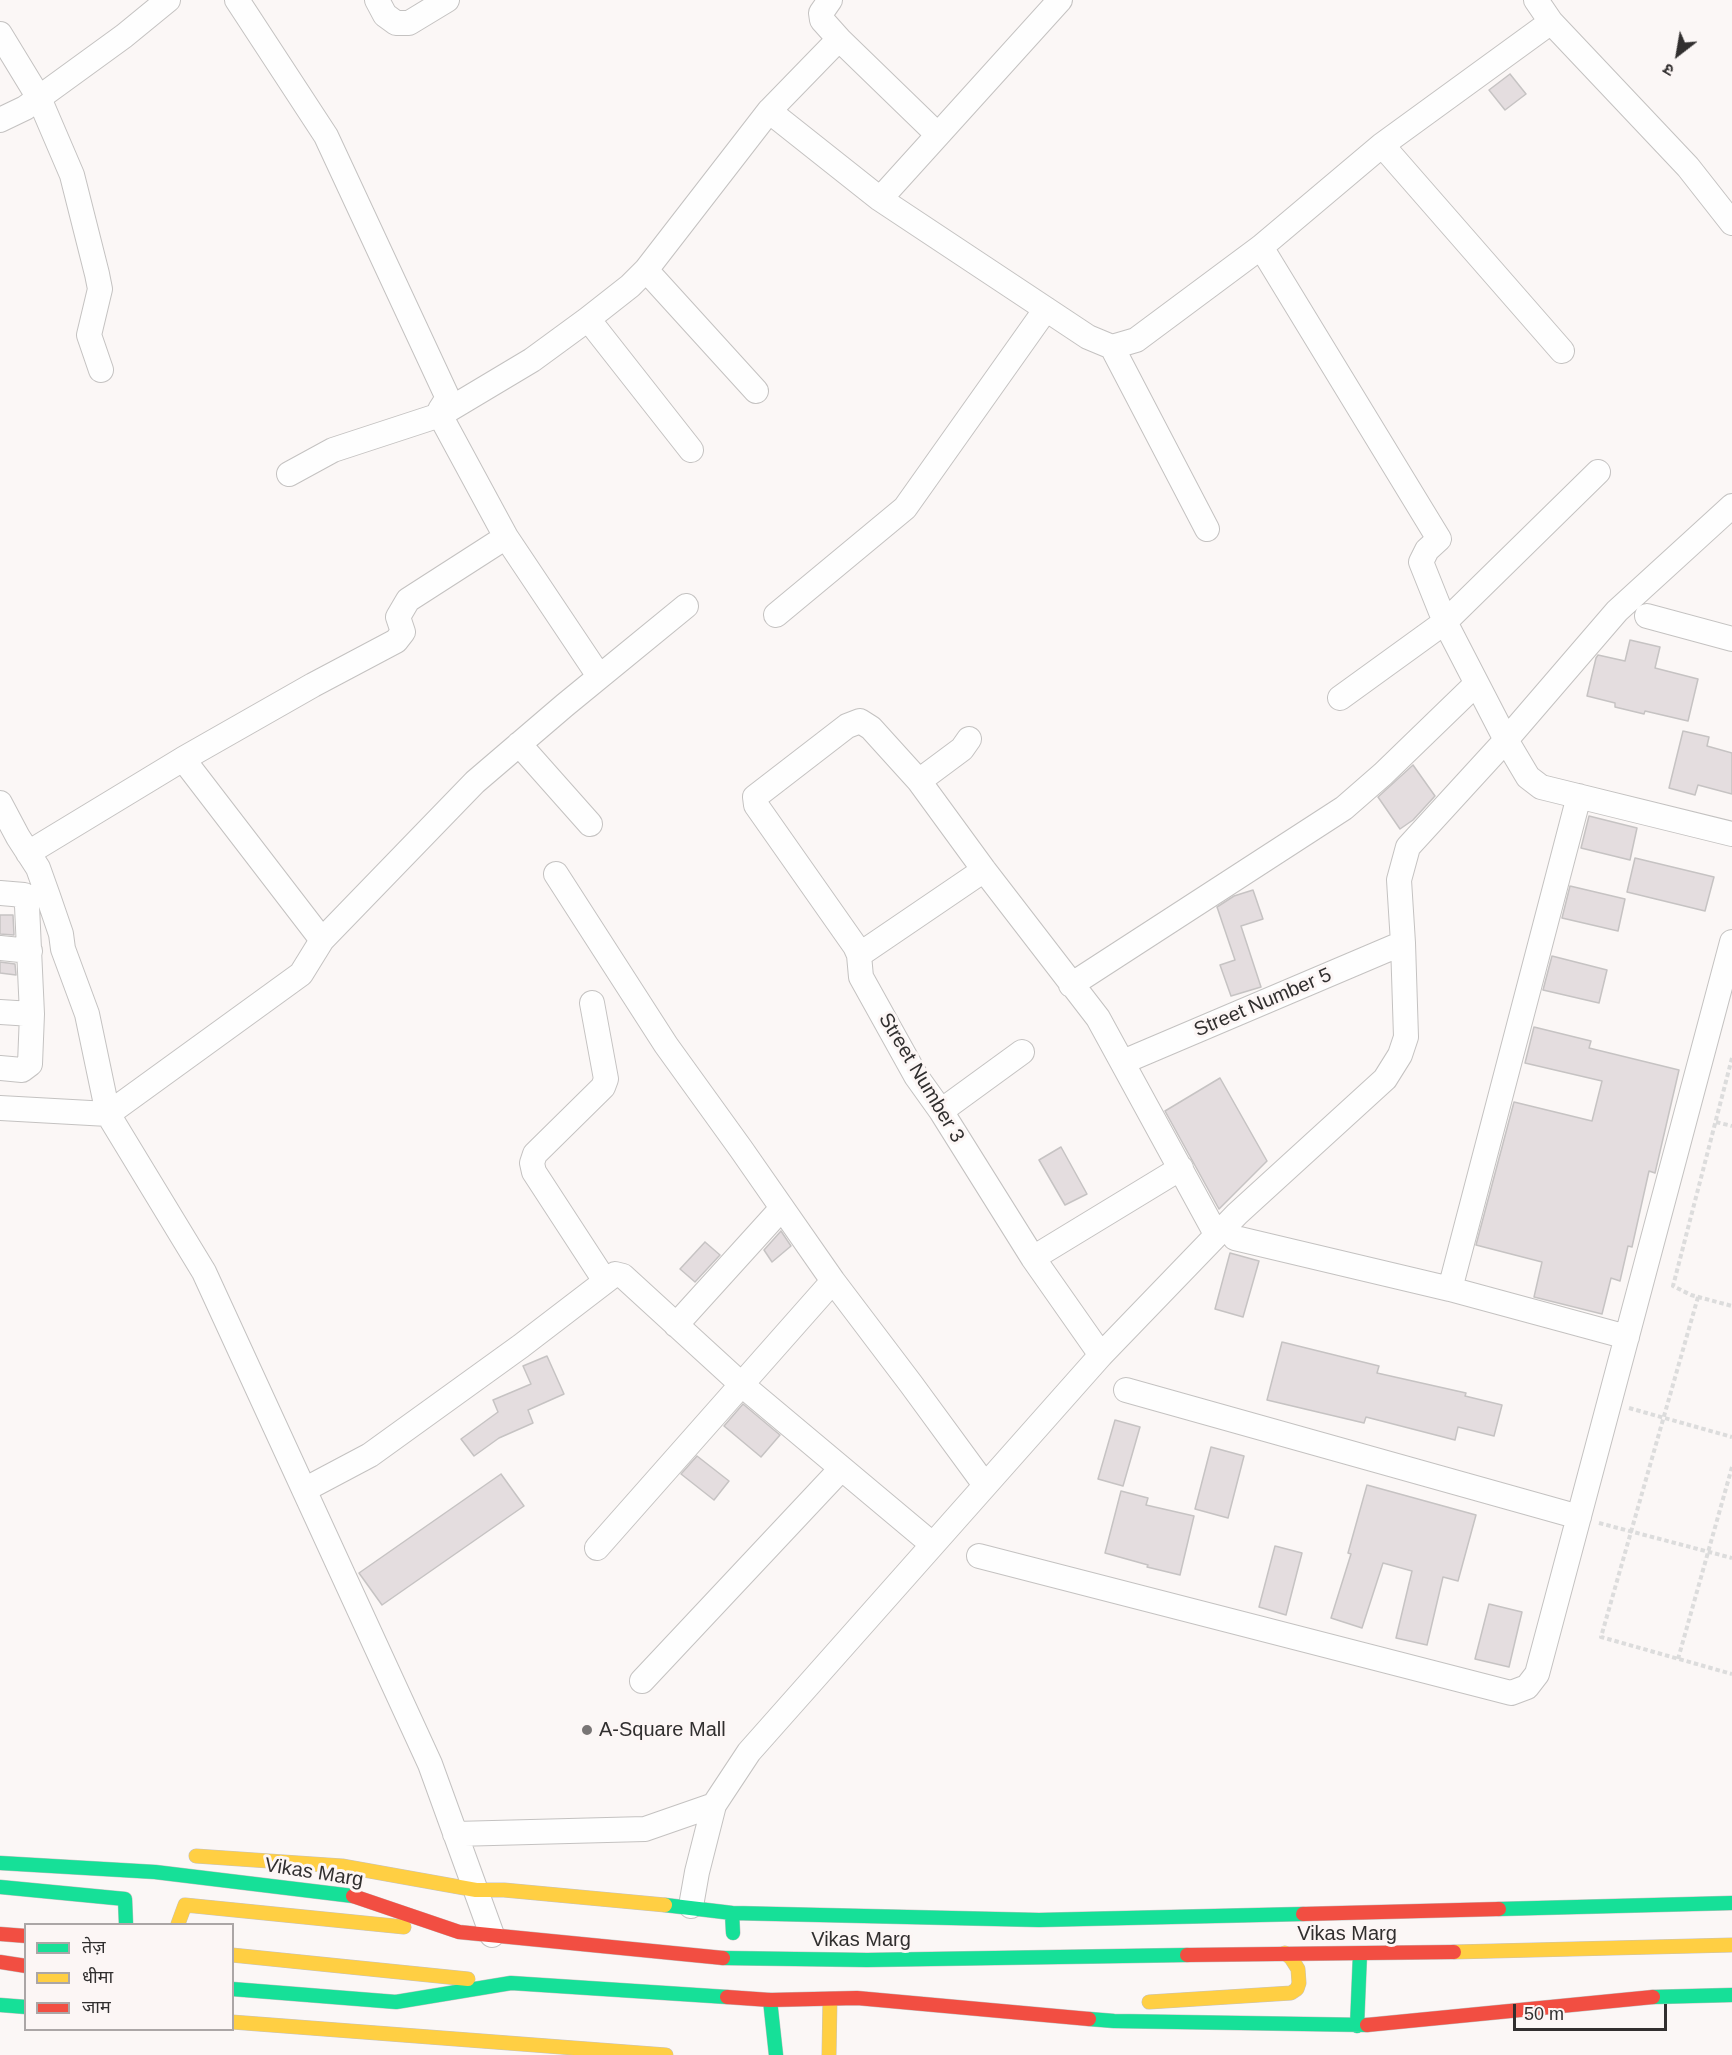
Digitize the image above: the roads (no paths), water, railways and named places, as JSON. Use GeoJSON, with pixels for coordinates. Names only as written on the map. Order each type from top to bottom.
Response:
{"type":"FeatureCollection","features":[{"type":"Feature","properties":{"kind":"main road"},"geometry":{"type":"LineString","coordinates":[[188,1855],[342,1866],[476,1890],[504,1890],[691,1906],[732,1913],[1039,1920],[1732,1903]]}},
{"type":"Feature","properties":{"kind":"main road","name":"Vikas Marg"},"geometry":{"type":"LineString","coordinates":[[0,1863],[155,1872],[354,1896],[459,1932],[734,1959],[867,1960],[1285,1953],[1360,1954],[1732,1945]]}},
{"type":"Feature","properties":{"kind":"main road"},"geometry":{"type":"LineString","coordinates":[[0,1887],[125,1899],[126,1923]]}},
{"type":"Feature","properties":{"kind":"main road"},"geometry":{"type":"LineString","coordinates":[[178,1923],[185,1905],[459,1932]]}},
{"type":"Feature","properties":{"kind":"main road"},"geometry":{"type":"LineString","coordinates":[[732,1913],[734,1959]]}},
{"type":"Feature","properties":{"kind":"main road"},"geometry":{"type":"LineString","coordinates":[[0,1934],[24,1936]]}},
{"type":"Feature","properties":{"kind":"main road"},"geometry":{"type":"LineString","coordinates":[[1114,2021],[1130,2006],[1141,2002],[1291,1993],[1297,1989],[1299,1983],[1298,1969],[1285,1953]]}},
{"type":"Feature","properties":{"kind":"main road"},"geometry":{"type":"LineString","coordinates":[[1357,2026],[1360,1954]]}},
{"type":"Feature","properties":{"kind":"main road"},"geometry":{"type":"LineString","coordinates":[[234,1955],[511,1983],[770,2000],[857,1998],[1114,2021],[1357,2026],[1674,1995],[1732,1995]]}},
{"type":"Feature","properties":{"kind":"main road"},"geometry":{"type":"LineString","coordinates":[[0,1962],[24,1966]]}},
{"type":"Feature","properties":{"kind":"main road"},"geometry":{"type":"LineString","coordinates":[[234,1989],[396,2002],[511,1983]]}},
{"type":"Feature","properties":{"kind":"main road"},"geometry":{"type":"LineString","coordinates":[[1674,1995],[1713,2010]]}},
{"type":"Feature","properties":{"kind":"main road"},"geometry":{"type":"LineString","coordinates":[[829,2055],[830,1999]]}},
{"type":"Feature","properties":{"kind":"main road"},"geometry":{"type":"LineString","coordinates":[[770,2000],[776,2055]]}},
{"type":"Feature","properties":{"kind":"main road"},"geometry":{"type":"LineString","coordinates":[[0,2005],[24,2007]]}},
{"type":"Feature","properties":{"kind":"main road"},"geometry":{"type":"LineString","coordinates":[[234,2022],[666,2055]]}},
{"type":"Feature","properties":{"kind":"street"},"geometry":{"type":"LineString","coordinates":[[0,120],[25,108],[39,98],[124,36],[168,0]]}},
{"type":"Feature","properties":{"kind":"street"},"geometry":{"type":"LineString","coordinates":[[237,0],[326,136],[446,394],[447,399],[440,410],[440,415],[506,537],[599,676]]}},
{"type":"Feature","properties":{"kind":"street"},"geometry":{"type":"LineString","coordinates":[[377,0],[385,15],[396,23],[409,23],[447,0]]}},
{"type":"Feature","properties":{"kind":"street"},"geometry":{"type":"LineString","coordinates":[[830,0],[820,14],[822,20],[938,135]]}},
{"type":"Feature","properties":{"kind":"street"},"geometry":{"type":"LineString","coordinates":[[880,200],[1060,0]]}},
{"type":"Feature","properties":{"kind":"street"},"geometry":{"type":"LineString","coordinates":[[1537,0],[1551,22],[1688,167],[1732,223]]}},
{"type":"Feature","properties":{"kind":"street"},"geometry":{"type":"LineString","coordinates":[[768,111],[880,200],[1088,338],[1112,347],[1136,340],[1261,247],[1382,145],[1551,22]]}},
{"type":"Feature","properties":{"kind":"street"},"geometry":{"type":"LineString","coordinates":[[0,34],[39,98],[72,175],[98,274],[100,289],[89,335],[101,370]]}},
{"type":"Feature","properties":{"kind":"street"},"geometry":{"type":"LineString","coordinates":[[289,474],[333,450],[440,415],[532,360],[630,286],[646,270],[768,111],[839,39]]}},
{"type":"Feature","properties":{"kind":"street"},"geometry":{"type":"LineString","coordinates":[[1382,145],[1562,351]]}},
{"type":"Feature","properties":{"kind":"street"},"geometry":{"type":"LineString","coordinates":[[1261,247],[1439,539],[1427,550],[1421,562],[1445,622],[1476,684],[1528,777],[1541,787],[1732,834]]}},
{"type":"Feature","properties":{"kind":"street"},"geometry":{"type":"LineString","coordinates":[[646,270],[756,391]]}},
{"type":"Feature","properties":{"kind":"street"},"geometry":{"type":"LineString","coordinates":[[776,615],[905,508],[1046,309]]}},
{"type":"Feature","properties":{"kind":"street"},"geometry":{"type":"LineString","coordinates":[[588,319],[691,450]]}},
{"type":"Feature","properties":{"kind":"street"},"geometry":{"type":"LineString","coordinates":[[1112,347],[1207,529]]}},
{"type":"Feature","properties":{"kind":"street"},"geometry":{"type":"LineString","coordinates":[[1340,698],[1445,622],[1598,472]]}},
{"type":"Feature","properties":{"kind":"street"},"geometry":{"type":"LineString","coordinates":[[691,1906],[714,1805],[749,1752],[1101,1354],[1226,1236],[1384,1079],[1400,1055],[1406,1037],[1399,880],[1408,847],[1506,740],[1617,610],[1732,506]]}},
{"type":"Feature","properties":{"kind":"street"},"geometry":{"type":"LineString","coordinates":[[28,853],[183,759],[396,641],[403,632],[398,617],[408,600],[506,537]]}},
{"type":"Feature","properties":{"kind":"street"},"geometry":{"type":"LineString","coordinates":[[0,1108],[108,1114],[301,974],[322,940],[475,782],[599,676],[686,606]]}},
{"type":"Feature","properties":{"kind":"street"},"geometry":{"type":"LineString","coordinates":[[1647,616],[1732,639]]}},
{"type":"Feature","properties":{"kind":"street"},"geometry":{"type":"LineString","coordinates":[[1071,985],[1344,808],[1476,684]]}},
{"type":"Feature","properties":{"kind":"street","name":"Street Number 3"},"geometry":{"type":"LineString","coordinates":[[919,781],[871,728],[860,721],[847,726],[755,797],[756,805],[859,955],[861,977],[916,1076],[941,1111],[1033,1258],[1101,1354]]}},
{"type":"Feature","properties":{"kind":"street"},"geometry":{"type":"LineString","coordinates":[[969,739],[962,749],[919,781],[1098,1018],[1181,1168],[1226,1236],[1450,1288],[1627,1337]]}},
{"type":"Feature","properties":{"kind":"street"},"geometry":{"type":"LineString","coordinates":[[519,744],[590,824]]}},
{"type":"Feature","properties":{"kind":"street"},"geometry":{"type":"LineString","coordinates":[[183,759],[322,940]]}},
{"type":"Feature","properties":{"kind":"street"},"geometry":{"type":"LineString","coordinates":[[1450,1288],[1579,795]]}},
{"type":"Feature","properties":{"kind":"street"},"geometry":{"type":"LineString","coordinates":[[0,802],[38,868],[61,934],[63,949],[87,1014],[108,1114],[204,1272],[430,1764],[492,1935]]}},
{"type":"Feature","properties":{"kind":"street"},"geometry":{"type":"LineString","coordinates":[[859,955],[984,870]]}},
{"type":"Feature","properties":{"kind":"street"},"geometry":{"type":"LineString","coordinates":[[556,874],[666,1045],[833,1281],[985,1485]]}},
{"type":"Feature","properties":{"kind":"street"},"geometry":{"type":"LineString","coordinates":[[0,893],[24,895],[27,906],[32,1014],[30,1064],[22,1070],[0,1068]]}},
{"type":"Feature","properties":{"kind":"street"},"geometry":{"type":"LineString","coordinates":[[979,1556],[1511,1693],[1527,1687],[1537,1674],[1732,942]]}},
{"type":"Feature","properties":{"kind":"street","name":"Street Number 5"},"geometry":{"type":"LineString","coordinates":[[1123,1062],[1403,943]]}},
{"type":"Feature","properties":{"kind":"street"},"geometry":{"type":"LineString","coordinates":[[0,948],[30,951]]}},
{"type":"Feature","properties":{"kind":"street"},"geometry":{"type":"LineString","coordinates":[[592,1003],[606,1079],[603,1087],[535,1154],[532,1163],[534,1172],[605,1281]]}},
{"type":"Feature","properties":{"kind":"street"},"geometry":{"type":"LineString","coordinates":[[0,1012],[32,1014]]}},
{"type":"Feature","properties":{"kind":"street"},"geometry":{"type":"LineString","coordinates":[[941,1111],[1022,1052]]}},
{"type":"Feature","properties":{"kind":"street"},"geometry":{"type":"LineString","coordinates":[[1033,1258],[1181,1168]]}},
{"type":"Feature","properties":{"kind":"street"},"geometry":{"type":"LineString","coordinates":[[676,1325],[783,1208]]}},
{"type":"Feature","properties":{"kind":"street"},"geometry":{"type":"LineString","coordinates":[[304,1490],[370,1455],[522,1346],[615,1274],[623,1276],[741,1384],[932,1544]]}},
{"type":"Feature","properties":{"kind":"street"},"geometry":{"type":"LineString","coordinates":[[597,1548],[833,1281]]}},
{"type":"Feature","properties":{"kind":"street"},"geometry":{"type":"LineString","coordinates":[[1126,1390],[1579,1517]]}},
{"type":"Feature","properties":{"kind":"street"},"geometry":{"type":"LineString","coordinates":[[642,1680],[841,1469]]}},
{"type":"Feature","properties":{"kind":"street"},"geometry":{"type":"LineString","coordinates":[[455,1834],[645,1829],[714,1805]]}},
{"type":"Feature","properties":{"kind":"place","name":"A-Square Mall"},"geometry":{"type":"Point","coordinates":[587,1730]}}]}
